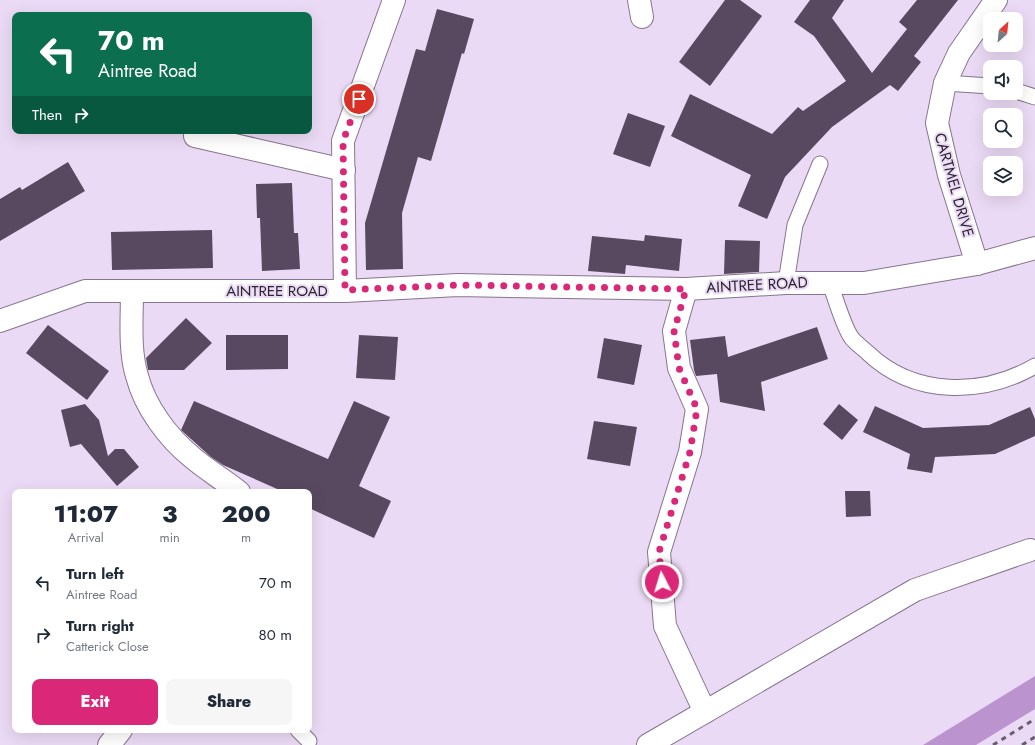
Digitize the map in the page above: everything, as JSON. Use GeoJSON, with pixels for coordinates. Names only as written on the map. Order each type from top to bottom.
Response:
{"type":"FeatureCollection","features":[{"type":"Feature","properties":{"kind":"street"},"geometry":{"type":"LineString","coordinates":[[345,290],[343,141],[394,0]]}},
{"type":"Feature","properties":{"kind":"street","name":"CARTMEL DRIVE"},"geometry":{"type":"LineString","coordinates":[[977,264],[950,175],[937,123],[945,83],[959,53],[996,0]]}},
{"type":"Feature","properties":{"kind":"street"},"geometry":{"type":"LineString","coordinates":[[195,136],[344,170]]}},
{"type":"Feature","properties":{"kind":"street","name":"AINTREE ROAD"},"geometry":{"type":"LineString","coordinates":[[0,321],[85,291],[345,290],[458,285],[686,289],[786,283],[864,283],[977,264],[1035,248]]}},
{"type":"Feature","properties":{"kind":"street"},"geometry":{"type":"LineString","coordinates":[[686,289],[674,331],[679,368],[697,409],[690,452],[659,552],[665,626],[705,712]]}},
{"type":"Feature","properties":{"kind":"street"},"geometry":{"type":"LineString","coordinates":[[132,291],[133,341],[136,376],[155,416],[172,439],[188,454],[235,489]]}},
{"type":"Feature","properties":{"kind":"street"},"geometry":{"type":"LineString","coordinates":[[648,745],[915,590],[1030,550]]}},
{"type":"Feature","properties":{"kind":"street"},"geometry":{"type":"LineString","coordinates":[[109,745],[119,733]]}},
{"type":"Feature","properties":{"kind":"lane"},"geometry":{"type":"LineString","coordinates":[[945,83],[983,86]]}},
{"type":"Feature","properties":{"kind":"lane"},"geometry":{"type":"LineString","coordinates":[[1023,93],[1035,97]]}},
{"type":"Feature","properties":{"kind":"lane"},"geometry":{"type":"LineString","coordinates":[[786,283],[794,225],[820,164]]}},
{"type":"Feature","properties":{"kind":"lane"},"geometry":{"type":"LineString","coordinates":[[830,282],[851,337],[873,358],[896,374],[922,384],[955,388],[992,384],[1019,375],[1035,366]]}},
{"type":"Feature","properties":{"kind":"shaded area"},"geometry":{"type":"Polygon","coordinates":[[[1035,676],[1035,709],[976,745],[923,745],[1035,676]]]}},
{"type":"Feature","properties":{"kind":"building"},"geometry":{"type":"Polygon","coordinates":[[[725,0],[740,0],[762,16],[710,86],[679,62],[725,0]]]}},
{"type":"Feature","properties":{"kind":"building"},"geometry":{"type":"Polygon","coordinates":[[[810,0],[844,0],[832,18],[872,73],[907,29],[899,22],[917,0],[958,0],[914,56],[921,62],[898,91],[890,85],[832,127],[785,177],[767,219],[738,206],[751,175],[671,136],[690,94],[772,134],[798,107],[803,111],[846,81],[814,36],[794,22],[810,0]]]}},
{"type":"Feature","properties":{"kind":"building"},"geometry":{"type":"Polygon","coordinates":[[[437,9],[474,19],[464,54],[462,53],[431,161],[418,157],[402,213],[403,269],[366,270],[365,223],[416,49],[425,51],[437,9]]]}},
{"type":"Feature","properties":{"kind":"building"},"geometry":{"type":"Polygon","coordinates":[[[628,113],[665,126],[650,167],[613,154],[628,113]]]}},
{"type":"Feature","properties":{"kind":"building"},"geometry":{"type":"Polygon","coordinates":[[[68,162],[85,191],[0,241],[0,199],[20,187],[22,190],[68,162]]]}},
{"type":"Feature","properties":{"kind":"building"},"geometry":{"type":"Polygon","coordinates":[[[292,183],[294,233],[298,233],[300,269],[262,271],[260,218],[257,218],[256,184],[292,183]]]}},
{"type":"Feature","properties":{"kind":"building"},"geometry":{"type":"Polygon","coordinates":[[[212,230],[213,268],[112,270],[111,232],[212,230]]]}},
{"type":"Feature","properties":{"kind":"building"},"geometry":{"type":"Polygon","coordinates":[[[645,235],[682,239],[679,271],[626,265],[625,274],[588,271],[592,236],[644,241],[645,235]]]}},
{"type":"Feature","properties":{"kind":"building"},"geometry":{"type":"Polygon","coordinates":[[[725,240],[760,241],[759,272],[724,274],[725,240]]]}},
{"type":"Feature","properties":{"kind":"building"},"geometry":{"type":"Polygon","coordinates":[[[186,318],[212,343],[184,370],[148,370],[146,358],[186,318]]]}},
{"type":"Feature","properties":{"kind":"building"},"geometry":{"type":"Polygon","coordinates":[[[48,325],[109,371],[87,400],[26,353],[48,325]]]}},
{"type":"Feature","properties":{"kind":"building"},"geometry":{"type":"Polygon","coordinates":[[[817,327],[828,359],[761,382],[765,411],[720,402],[717,374],[696,376],[690,340],[725,336],[728,357],[817,327]]]}},
{"type":"Feature","properties":{"kind":"building"},"geometry":{"type":"Polygon","coordinates":[[[226,335],[288,335],[288,369],[226,370],[226,335]]]}},
{"type":"Feature","properties":{"kind":"building"},"geometry":{"type":"Polygon","coordinates":[[[359,335],[398,337],[395,380],[356,378],[359,335]]]}},
{"type":"Feature","properties":{"kind":"building"},"geometry":{"type":"Polygon","coordinates":[[[604,338],[642,345],[634,385],[597,378],[604,338]]]}},
{"type":"Feature","properties":{"kind":"building"},"geometry":{"type":"Polygon","coordinates":[[[194,401],[328,459],[354,401],[390,417],[359,486],[391,501],[374,538],[312,509],[312,489],[277,489],[223,465],[211,457],[181,430],[194,401]]]}},
{"type":"Feature","properties":{"kind":"building"},"geometry":{"type":"Polygon","coordinates":[[[85,404],[99,420],[108,456],[115,449],[124,449],[139,467],[117,486],[81,444],[70,447],[61,410],[85,404]]]}},
{"type":"Feature","properties":{"kind":"building"},"geometry":{"type":"Polygon","coordinates":[[[839,404],[858,420],[842,440],[823,424],[839,404]]]}},
{"type":"Feature","properties":{"kind":"building"},"geometry":{"type":"Polygon","coordinates":[[[875,406],[923,428],[989,425],[1030,407],[1035,419],[1035,436],[995,454],[935,457],[932,473],[907,469],[910,454],[863,432],[875,406]]]}},
{"type":"Feature","properties":{"kind":"building"},"geometry":{"type":"Polygon","coordinates":[[[594,421],[637,427],[630,466],[587,459],[594,421]]]}},
{"type":"Feature","properties":{"kind":"building"},"geometry":{"type":"Polygon","coordinates":[[[845,491],[870,491],[871,516],[846,517],[845,491]]]}},
{"type":"Feature","properties":{"kind":"railway"},"geometry":{"type":"LineString","coordinates":[[993,745],[1035,719]]}},
{"type":"Feature","properties":{"kind":"railway"},"geometry":{"type":"LineString","coordinates":[[1022,745],[1035,737]]}},
{"type":"Feature","properties":{"kind":"route"},"geometry":{"type":"LineString","coordinates":[[359,99],[343,141],[345,290],[458,285],[686,289],[674,331],[679,368],[697,409],[690,452],[659,552],[662,582]]}}]}
